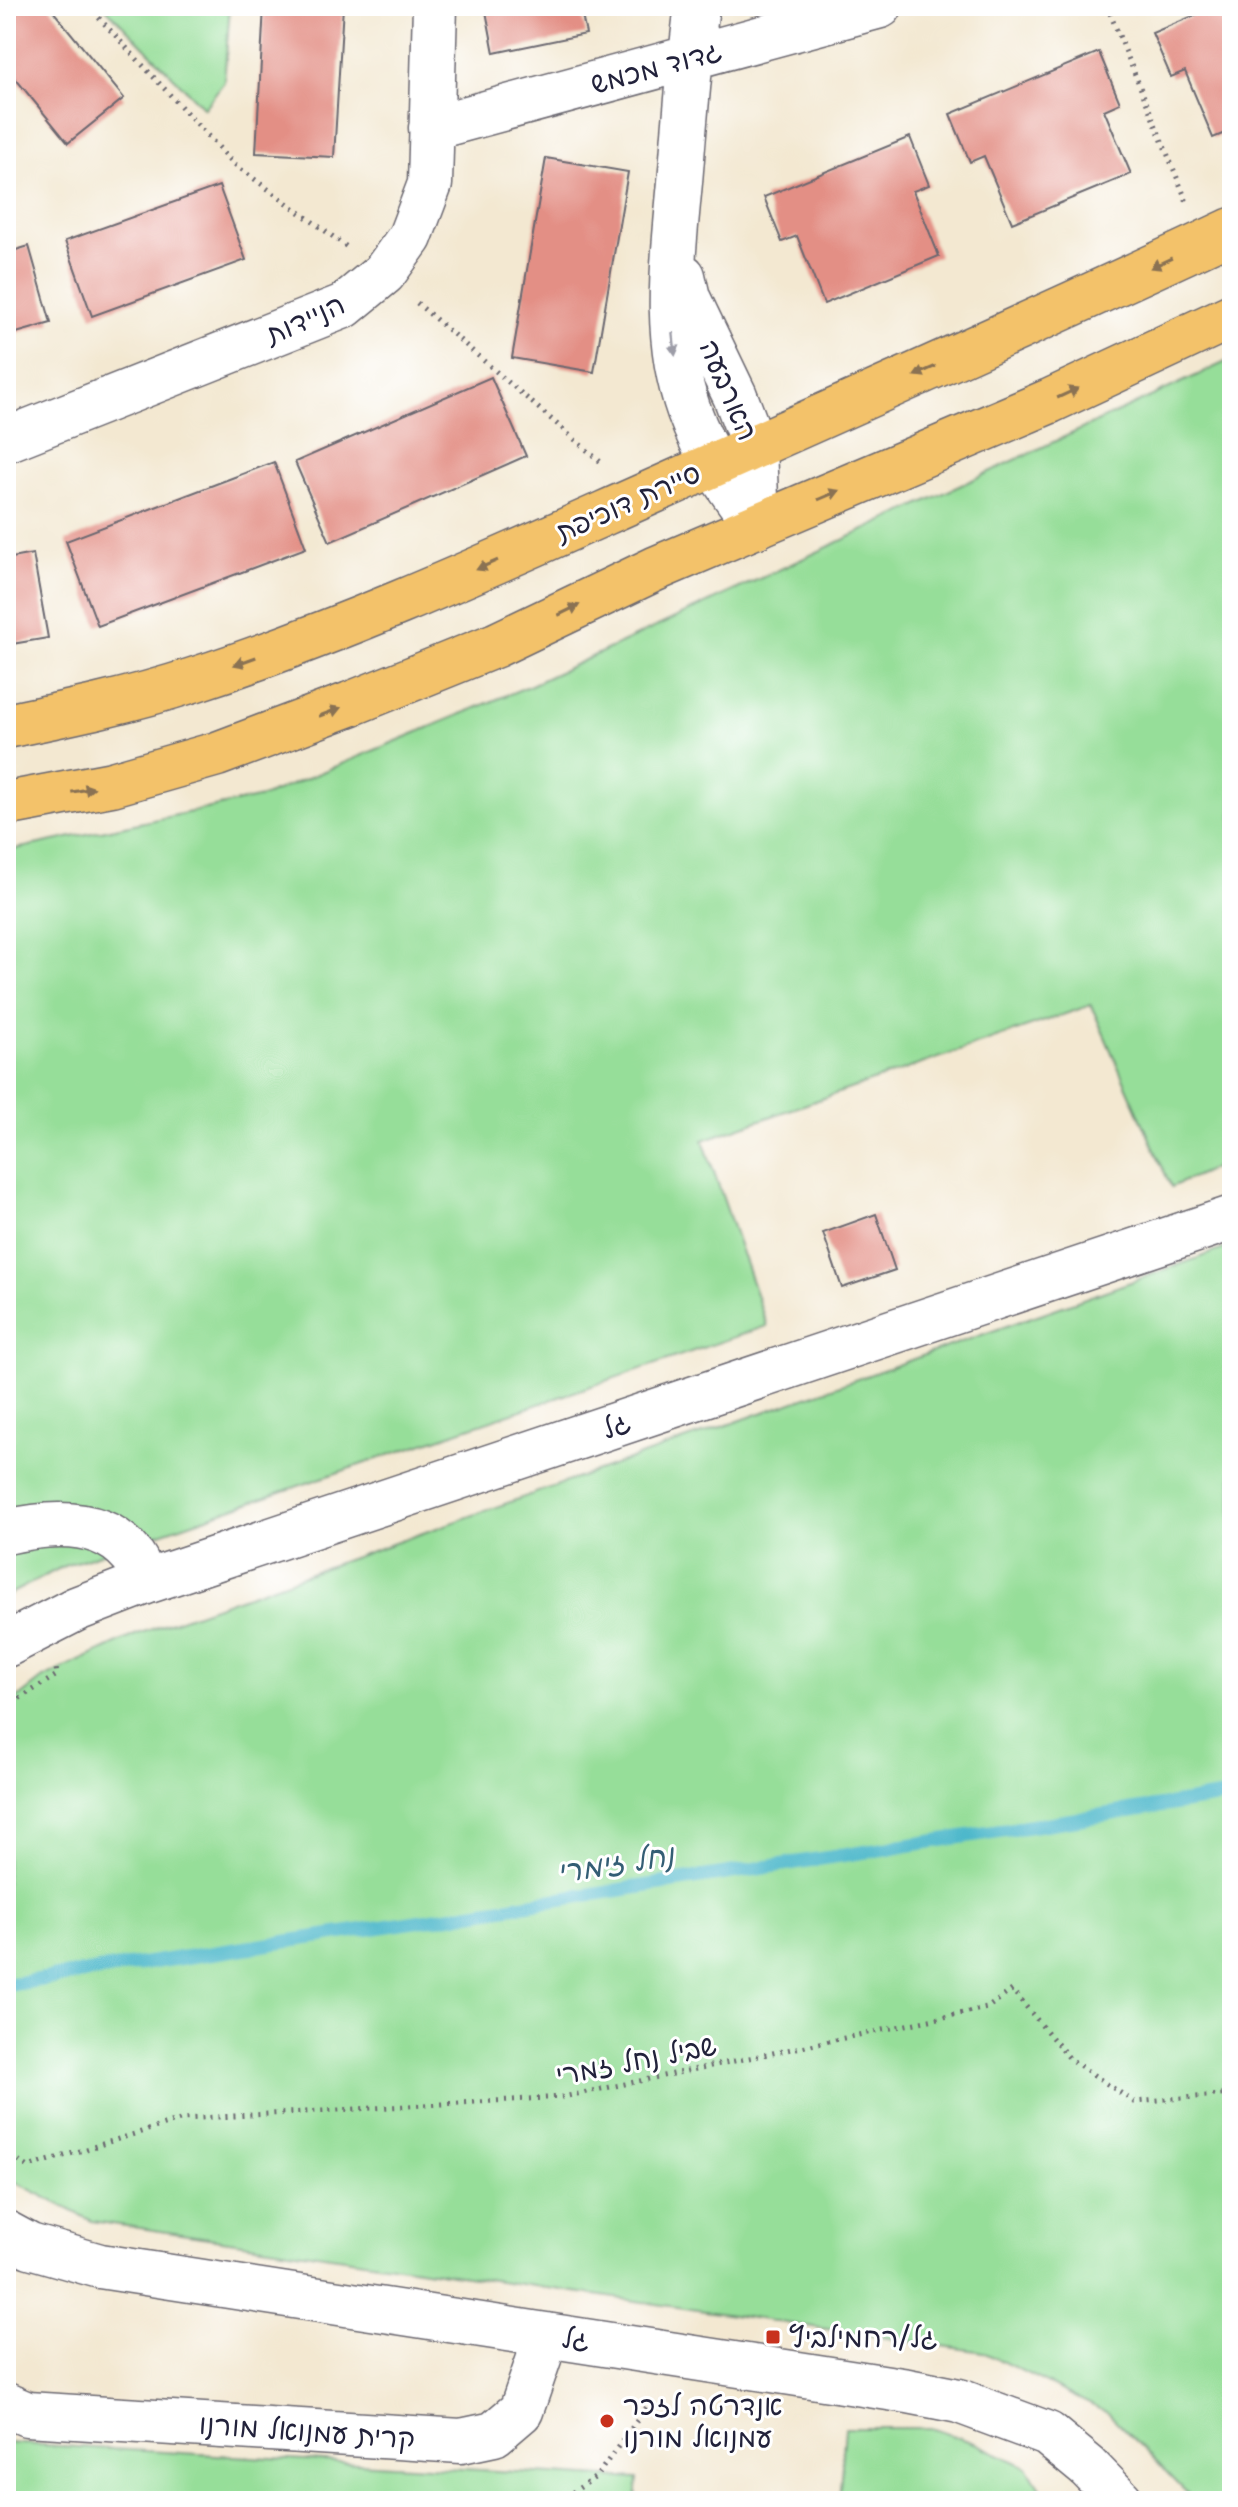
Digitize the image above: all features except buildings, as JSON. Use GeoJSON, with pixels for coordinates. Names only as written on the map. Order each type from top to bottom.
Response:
{"type":"FeatureCollection","features":[{"type":"Feature","properties":{"kind":"main road","name":"סיירת דוכיפת"},"geometry":{"type":"LineString","coordinates":[[6,726],[93,708],[193,680],[322,632],[465,574],[1018,330],[1218,237]]}},
{"type":"Feature","properties":{"kind":"main road"},"geometry":{"type":"LineString","coordinates":[[6,804],[112,784],[217,754],[350,704],[496,645],[655,569],[1050,401],[1232,316]]}},
{"type":"Feature","properties":{"kind":"street","name":"הניידות"},"geometry":{"type":"LineString","coordinates":[[6,440],[344,306],[384,273],[410,237],[430,184],[435,6]]}},
{"type":"Feature","properties":{"kind":"street","name":"הארבעה"},"geometry":{"type":"LineString","coordinates":[[697,6],[674,239],[670,307],[675,356],[688,410],[712,465],[757,526]]}},
{"type":"Feature","properties":{"kind":"street","name":"גדוד מכמש"},"geometry":{"type":"LineString","coordinates":[[431,128],[880,6]]}},
{"type":"Feature","properties":{"kind":"street","name":"הארבעה"},"geometry":{"type":"LineString","coordinates":[[674,239],[688,298],[735,396],[754,446],[757,526]]}},
{"type":"Feature","properties":{"kind":"street","name":"גל"},"geometry":{"type":"LineString","coordinates":[[6,1645],[76,1609],[146,1582],[1232,1218]]}},
{"type":"Feature","properties":{"kind":"street"},"geometry":{"type":"LineString","coordinates":[[6,1532],[34,1525],[72,1525],[102,1531],[131,1554],[146,1582]]}},
{"type":"Feature","properties":{"kind":"street","name":"גל"},"geometry":{"type":"LineString","coordinates":[[6,2233],[30,2246],[100,2266],[959,2401],[1048,2434],[1088,2467],[1121,2501]]}},
{"type":"Feature","properties":{"kind":"street","name":"קרית עמנואל מורנו"},"geometry":{"type":"LineString","coordinates":[[6,2405],[27,2414],[461,2441],[494,2434],[521,2411],[547,2335]]}},
{"type":"Feature","properties":{"kind":"path"},"geometry":{"type":"LineString","coordinates":[[1107,6],[1218,237]]}},
{"type":"Feature","properties":{"kind":"path","name":"שביל נחל זמרי"},"geometry":{"type":"LineString","coordinates":[[6,2151],[28,2167],[183,2119],[563,2097],[987,2008],[1012,1990],[1070,2059],[1134,2102],[1232,2094]]}},
{"type":"Feature","properties":{"kind":"path"},"geometry":{"type":"LineString","coordinates":[[559,2501],[596,2477],[684,2356]]}},
{"type":"Feature","properties":{"kind":"green space"},"geometry":{"type":"Polygon","coordinates":[[[104,6],[230,6],[224,82],[204,108],[104,6]]]}},
{"type":"Feature","properties":{"kind":"green space"},"geometry":{"type":"Polygon","coordinates":[[[1232,359],[1232,1160],[1171,1187],[1091,1005],[703,1140],[767,1326],[64,1566],[6,1596],[6,851],[262,797],[531,685],[1232,359]]]}},
{"type":"Feature","properties":{"kind":"green space"},"geometry":{"type":"Polygon","coordinates":[[[1232,1246],[1232,2501],[1195,2501],[1108,2413],[983,2352],[92,2221],[17,2183],[6,2173],[6,1707],[43,1678],[135,1635],[1232,1246]]]}},
{"type":"Feature","properties":{"kind":"green space"},"geometry":{"type":"Polygon","coordinates":[[[845,2428],[931,2428],[977,2444],[1027,2467],[1048,2501],[839,2501],[845,2428]]]}},
{"type":"Feature","properties":{"kind":"green space"},"geometry":{"type":"Polygon","coordinates":[[[6,2443],[638,2479],[636,2501],[6,2501],[6,2443]]]}},
{"type":"Feature","properties":{"kind":"waterway","name":"נחל זימרי"},"geometry":{"type":"LineString","coordinates":[[6,1985],[1232,1795]]}},
{"type":"Feature","properties":{"kind":"place","name":"גל/רחמילביץ"},"geometry":{"type":"Point","coordinates":[773,2337]}},
{"type":"Feature","properties":{"kind":"place","name":"אנדרטה לזכר עמנואל מורנו"},"geometry":{"type":"Point","coordinates":[607,2421]}}]}
